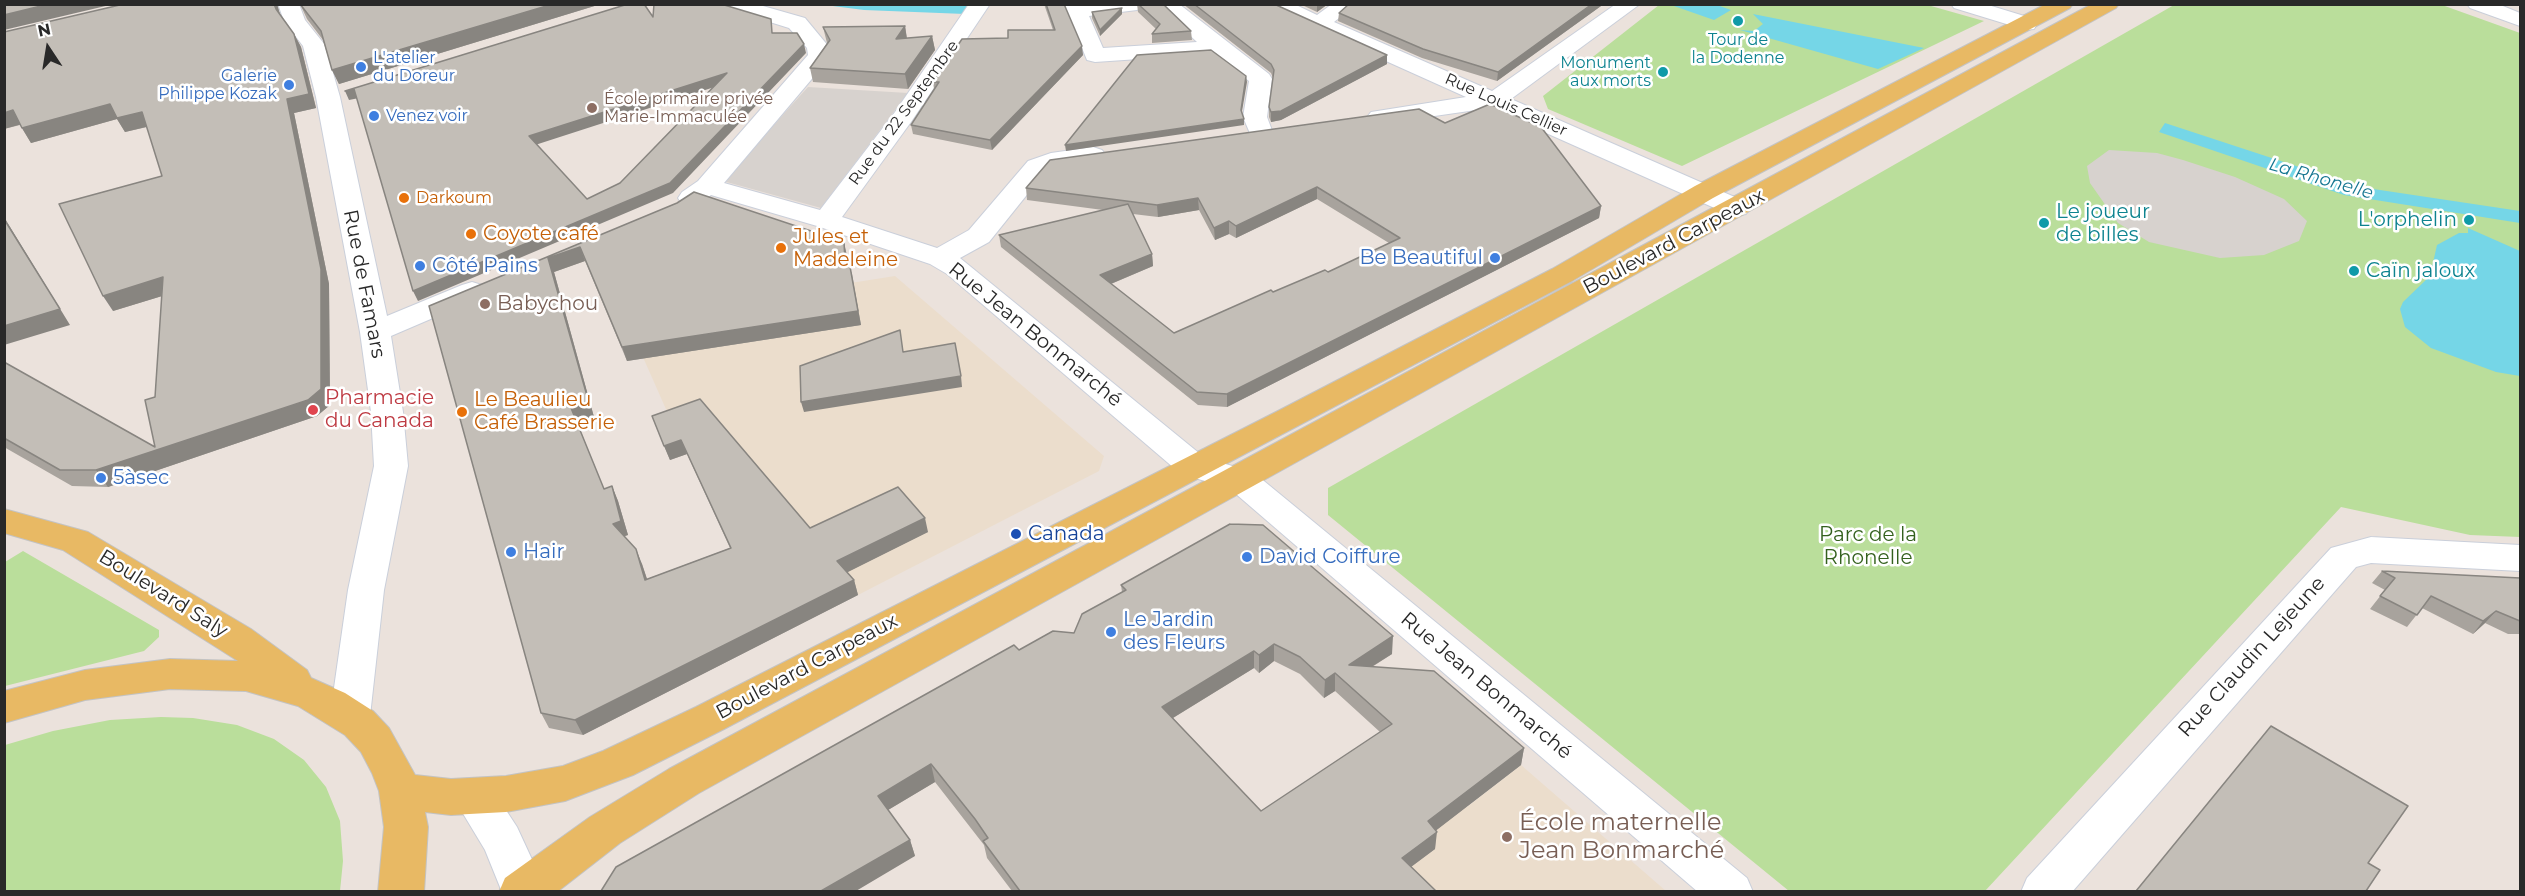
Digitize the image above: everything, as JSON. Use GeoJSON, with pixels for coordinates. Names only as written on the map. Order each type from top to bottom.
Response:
{"type":"FeatureCollection","features":[{"type":"Feature","properties":{"kind":"main road","name":"Boulevard Carpeaux"},"geometry":{"type":"LineString","coordinates":[[400,790],[474,797],[565,783],[618,763],[720,713],[1569,271],[1704,192],[2064,4]]}},
{"type":"Feature","properties":{"kind":"main road","name":"Boulevard Carpeaux"},"geometry":{"type":"LineString","coordinates":[[523,891],[605,830],[684,781],[1240,480],[2109,4]]}},
{"type":"Feature","properties":{"kind":"main road","name":"Boulevard Saly"},"geometry":{"type":"LineString","coordinates":[[4,521],[75,541],[88,548],[237,639],[309,693]]}},
{"type":"Feature","properties":{"kind":"main road"},"geometry":{"type":"LineString","coordinates":[[4,707],[85,685],[170,674],[253,677],[309,693],[350,716],[381,749],[400,790],[406,834],[401,891]]}},
{"type":"Feature","properties":{"kind":"street","name":"Rue de Famars"},"geometry":{"type":"LineString","coordinates":[[288,4],[295,21],[314,45],[338,95],[387,412],[391,466],[366,590],[350,716]]}},
{"type":"Feature","properties":{"kind":"street"},"geometry":{"type":"LineString","coordinates":[[671,208],[707,186],[817,60],[819,50],[797,23],[732,4]]}},
{"type":"Feature","properties":{"kind":"street","name":"Rue du 22 Septembre"},"geometry":{"type":"LineString","coordinates":[[826,220],[903,117],[980,4]]}},
{"type":"Feature","properties":{"kind":"street"},"geometry":{"type":"LineString","coordinates":[[1137,4],[1075,8],[1095,55],[1216,47]]}},
{"type":"Feature","properties":{"kind":"street"},"geometry":{"type":"LineString","coordinates":[[1166,4],[1216,47],[1261,79],[1255,117],[1259,133]]}},
{"type":"Feature","properties":{"kind":"street","name":"Rue Louis Cellier"},"geometry":{"type":"LineString","coordinates":[[1275,4],[1737,208]]}},
{"type":"Feature","properties":{"kind":"street"},"geometry":{"type":"LineString","coordinates":[[1318,23],[1347,4]]}},
{"type":"Feature","properties":{"kind":"street"},"geometry":{"type":"LineString","coordinates":[[1358,120],[1495,100],[1630,4]]}},
{"type":"Feature","properties":{"kind":"street"},"geometry":{"type":"LineString","coordinates":[[1961,4],[2026,24]]}},
{"type":"Feature","properties":{"kind":"street"},"geometry":{"type":"LineString","coordinates":[[2477,4],[2520,20]]}},
{"type":"Feature","properties":{"kind":"street"},"geometry":{"type":"LineString","coordinates":[[940,258],[969,243],[988,228],[1029,173],[1037,166],[1061,159],[1120,151]]}},
{"type":"Feature","properties":{"kind":"street","name":"Rue Jean Bonmarché"},"geometry":{"type":"LineString","coordinates":[[707,186],[826,220],[940,258],[965,273],[1194,466]]}},
{"type":"Feature","properties":{"kind":"street"},"geometry":{"type":"LineString","coordinates":[[375,332],[493,282]]}},
{"type":"Feature","properties":{"kind":"street"},"geometry":{"type":"LineString","coordinates":[[1194,466],[1240,480]]}},
{"type":"Feature","properties":{"kind":"street","name":"Rue Jean Bonmarché"},"geometry":{"type":"LineString","coordinates":[[1240,480],[1731,891]]}},
{"type":"Feature","properties":{"kind":"street","name":"Rue Claudin Lejeune"},"geometry":{"type":"LineString","coordinates":[[2043,891],[2344,557],[2379,550],[2520,558]]}},
{"type":"Feature","properties":{"kind":"street"},"geometry":{"type":"LineString","coordinates":[[474,797],[502,840],[523,891]]}},
{"type":"Feature","properties":{"kind":"shaded area"},"geometry":{"type":"Polygon","coordinates":[[[808,87],[908,93],[821,208],[723,181],[808,87]]]}},
{"type":"Feature","properties":{"kind":"shaded area"},"geometry":{"type":"Polygon","coordinates":[[[2109,150],[2157,153],[2183,160],[2235,177],[2284,199],[2307,221],[2299,241],[2264,255],[2220,258],[2149,242],[2118,223],[2090,183],[2087,166],[2109,150]]]}},
{"type":"Feature","properties":{"kind":"shaded area"},"geometry":{"type":"Polygon","coordinates":[[[895,276],[1104,456],[1099,471],[858,595],[705,413],[673,425],[615,294],[768,296],[895,276]]]}},
{"type":"Feature","properties":{"kind":"shaded area","name":"École maternelle Jean Bonmarché"},"geometry":{"type":"Polygon","coordinates":[[[1521,765],[1666,891],[1238,892],[1467,807],[1521,765]]]}},
{"type":"Feature","properties":{"kind":"green space"},"geometry":{"type":"Polygon","coordinates":[[[1924,4],[1984,21],[1682,166],[1548,109],[1543,96],[1659,5],[1924,4]]]}},
{"type":"Feature","properties":{"kind":"green space","name":"Parc de la Rhonelle"},"geometry":{"type":"Polygon","coordinates":[[[2174,5],[2442,5],[2520,33],[2520,537],[2470,535],[2341,507],[1985,891],[1789,891],[1328,515],[1328,488],[2174,5]]]}},
{"type":"Feature","properties":{"kind":"green space"},"geometry":{"type":"Polygon","coordinates":[[[23,551],[159,630],[159,637],[144,651],[5,686],[5,562],[23,551]]]}},
{"type":"Feature","properties":{"kind":"green space"},"geometry":{"type":"Polygon","coordinates":[[[193,718],[237,725],[274,739],[304,760],[326,787],[340,821],[343,861],[340,891],[5,891],[5,745],[53,731],[110,720],[193,718]]]}},
{"type":"Feature","properties":{"kind":"water"},"geometry":{"type":"Polygon","coordinates":[[[967,4],[965,14],[864,10],[825,5],[967,4]]]}},
{"type":"Feature","properties":{"kind":"water"},"geometry":{"type":"Polygon","coordinates":[[[1671,5],[1717,5],[1731,10],[1714,20],[1671,5]]]}},
{"type":"Feature","properties":{"kind":"water"},"geometry":{"type":"Polygon","coordinates":[[[1753,14],[1924,48],[1878,69],[1740,30],[1754,31],[1763,24],[1753,14]]]}},
{"type":"Feature","properties":{"kind":"water","name":"La Rhonelle"},"geometry":{"type":"Polygon","coordinates":[[[2165,123],[2360,187],[2520,211],[2520,223],[2344,195],[2159,132],[2165,123]]]}},
{"type":"Feature","properties":{"kind":"water"},"geometry":{"type":"Polygon","coordinates":[[[2468,228],[2520,251],[2520,376],[2496,372],[2431,348],[2405,327],[2400,309],[2403,302],[2430,276],[2437,245],[2459,233],[2468,233],[2468,228]]]}},
{"type":"Feature","properties":{"kind":"building"},"geometry":{"type":"Polygon","coordinates":[[[4,4],[49,4],[4,15],[4,4]]]}},
{"type":"Feature","properties":{"kind":"building"},"geometry":{"type":"Polygon","coordinates":[[[124,4],[274,4],[294,34],[309,94],[287,99],[321,269],[321,389],[308,400],[96,470],[60,470],[4,438],[4,362],[155,447],[145,400],[155,397],[163,277],[103,296],[59,204],[162,176],[142,112],[117,118],[110,104],[22,128],[13,110],[4,113],[4,32],[124,4]]]}},
{"type":"Feature","properties":{"kind":"building"},"geometry":{"type":"Polygon","coordinates":[[[300,4],[553,4],[332,70],[321,31],[300,4]]]}},
{"type":"Feature","properties":{"kind":"building"},"geometry":{"type":"Polygon","coordinates":[[[628,4],[644,4],[653,17],[654,4],[721,4],[771,19],[772,33],[797,33],[804,44],[670,183],[413,291],[354,89],[345,91],[628,4]],[[727,73],[529,136],[587,199],[620,183],[727,73]]]}},
{"type":"Feature","properties":{"kind":"building"},"geometry":{"type":"Polygon","coordinates":[[[1046,4],[1064,4],[1082,46],[990,140],[911,125],[939,82],[933,82],[962,39],[1008,38],[1008,30],[1055,30],[1046,4]]]}},
{"type":"Feature","properties":{"kind":"building"},"geometry":{"type":"Polygon","coordinates":[[[1138,4],[1163,4],[1191,31],[1152,34],[1160,24],[1138,4]]]}},
{"type":"Feature","properties":{"kind":"building"},"geometry":{"type":"Polygon","coordinates":[[[1194,4],[1274,4],[1387,55],[1281,111],[1271,112],[1269,107],[1274,70],[1271,64],[1194,4]]]}},
{"type":"Feature","properties":{"kind":"building"},"geometry":{"type":"Polygon","coordinates":[[[1349,4],[1592,4],[1498,72],[1423,49],[1339,13],[1349,4]]]}},
{"type":"Feature","properties":{"kind":"building"},"geometry":{"type":"Polygon","coordinates":[[[1122,8],[1100,30],[1092,12],[1122,8]]]}},
{"type":"Feature","properties":{"kind":"building"},"geometry":{"type":"Polygon","coordinates":[[[905,26],[896,39],[932,36],[905,74],[810,68],[830,40],[823,27],[905,26]]]}},
{"type":"Feature","properties":{"kind":"building"},"geometry":{"type":"Polygon","coordinates":[[[1211,50],[1246,76],[1241,110],[1244,119],[1065,145],[1137,55],[1211,50]]]}},
{"type":"Feature","properties":{"kind":"building"},"geometry":{"type":"Polygon","coordinates":[[[1490,104],[1541,127],[1601,206],[1227,394],[1197,392],[999,235],[1128,204],[1152,254],[1100,275],[1174,333],[1271,290],[1273,292],[1325,270],[1328,272],[1400,238],[1317,187],[1236,226],[1229,221],[1214,228],[1198,198],[1157,205],[1026,188],[1050,160],[1419,109],[1445,123],[1490,104]]]}},
{"type":"Feature","properties":{"kind":"building"},"geometry":{"type":"Polygon","coordinates":[[[694,192],[844,242],[845,262],[849,261],[858,311],[622,347],[580,247],[548,258],[589,403],[571,408],[604,489],[612,486],[621,521],[613,524],[636,549],[645,580],[731,548],[681,440],[664,446],[652,416],[700,399],[810,528],[898,487],[925,518],[837,561],[854,580],[575,720],[541,713],[429,306],[677,203],[694,192]]]}},
{"type":"Feature","properties":{"kind":"building"},"geometry":{"type":"Polygon","coordinates":[[[4,219],[60,309],[4,326],[4,219]]]}},
{"type":"Feature","properties":{"kind":"building"},"geometry":{"type":"Polygon","coordinates":[[[900,330],[903,352],[955,343],[961,376],[801,402],[800,366],[900,330]]]}},
{"type":"Feature","properties":{"kind":"building"},"geometry":{"type":"Polygon","coordinates":[[[1230,524],[1263,525],[1393,636],[1349,665],[1434,671],[1524,748],[1428,821],[1437,832],[1402,858],[1436,891],[1020,891],[983,841],[988,838],[975,819],[931,764],[878,796],[910,840],[821,891],[601,891],[616,867],[1014,645],[1019,650],[1053,631],[1074,633],[1082,614],[1126,590],[1121,585],[1230,524]],[[1274,644],[1259,655],[1254,651],[1162,707],[1261,811],[1392,724],[1335,673],[1325,680],[1300,657],[1274,644]]]}},
{"type":"Feature","properties":{"kind":"building"},"geometry":{"type":"Polygon","coordinates":[[[2382,571],[2520,578],[2520,621],[2496,611],[2483,621],[2431,596],[2417,615],[2380,596],[2395,578],[2382,571]]]}},
{"type":"Feature","properties":{"kind":"building"},"geometry":{"type":"Polygon","coordinates":[[[2271,726],[2408,806],[2368,863],[2380,870],[2366,891],[2136,891],[2271,726]]]}},
{"type":"Feature","properties":{"kind":"place","name":"Tour de la Dodenne"},"geometry":{"type":"Point","coordinates":[1738,21]}},
{"type":"Feature","properties":{"kind":"place","name":"L'atelier du Doreur"},"geometry":{"type":"Point","coordinates":[361,67]}},
{"type":"Feature","properties":{"kind":"place","name":"Monument aux morts"},"geometry":{"type":"Point","coordinates":[1663,72]}},
{"type":"Feature","properties":{"kind":"place","name":"Galerie Philippe Kozak"},"geometry":{"type":"Point","coordinates":[289,85]}},
{"type":"Feature","properties":{"kind":"place","name":"École primaire privée Marie-Immaculée"},"geometry":{"type":"Point","coordinates":[592,108]}},
{"type":"Feature","properties":{"kind":"place","name":"Venez voir"},"geometry":{"type":"Point","coordinates":[374,116]}},
{"type":"Feature","properties":{"kind":"place","name":"Darkoum"},"geometry":{"type":"Point","coordinates":[404,198]}},
{"type":"Feature","properties":{"kind":"place","name":"L'orphelin"},"geometry":{"type":"Point","coordinates":[2469,220]}},
{"type":"Feature","properties":{"kind":"place","name":"Le joueur de billes"},"geometry":{"type":"Point","coordinates":[2044,223]}},
{"type":"Feature","properties":{"kind":"place","name":"Coyote café"},"geometry":{"type":"Point","coordinates":[471,234]}},
{"type":"Feature","properties":{"kind":"place","name":"Jules et Madeleine"},"geometry":{"type":"Point","coordinates":[781,248]}},
{"type":"Feature","properties":{"kind":"place","name":"Be Beautiful"},"geometry":{"type":"Point","coordinates":[1495,258]}},
{"type":"Feature","properties":{"kind":"place","name":"Côté Pains"},"geometry":{"type":"Point","coordinates":[420,266]}},
{"type":"Feature","properties":{"kind":"place","name":"Caïn jaloux"},"geometry":{"type":"Point","coordinates":[2354,271]}},
{"type":"Feature","properties":{"kind":"place","name":"Babychou"},"geometry":{"type":"Point","coordinates":[485,304]}},
{"type":"Feature","properties":{"kind":"place","name":"Pharmacie du Canada"},"geometry":{"type":"Point","coordinates":[313,410]}},
{"type":"Feature","properties":{"kind":"place","name":"Le Beaulieu Café Brasserie"},"geometry":{"type":"Point","coordinates":[462,412]}},
{"type":"Feature","properties":{"kind":"place","name":"5àsec"},"geometry":{"type":"Point","coordinates":[101,478]}},
{"type":"Feature","properties":{"kind":"place","name":"Canada"},"geometry":{"type":"Point","coordinates":[1016,534]}},
{"type":"Feature","properties":{"kind":"place","name":"Hair"},"geometry":{"type":"Point","coordinates":[511,552]}},
{"type":"Feature","properties":{"kind":"place","name":"David Coiffure"},"geometry":{"type":"Point","coordinates":[1247,557]}},
{"type":"Feature","properties":{"kind":"place","name":"Le Jardin des Fleurs"},"geometry":{"type":"Point","coordinates":[1111,632]}},
{"type":"Feature","properties":{"kind":"place","name":"École maternelle Jean Bonmarché"},"geometry":{"type":"Point","coordinates":[1507,837]}}]}
